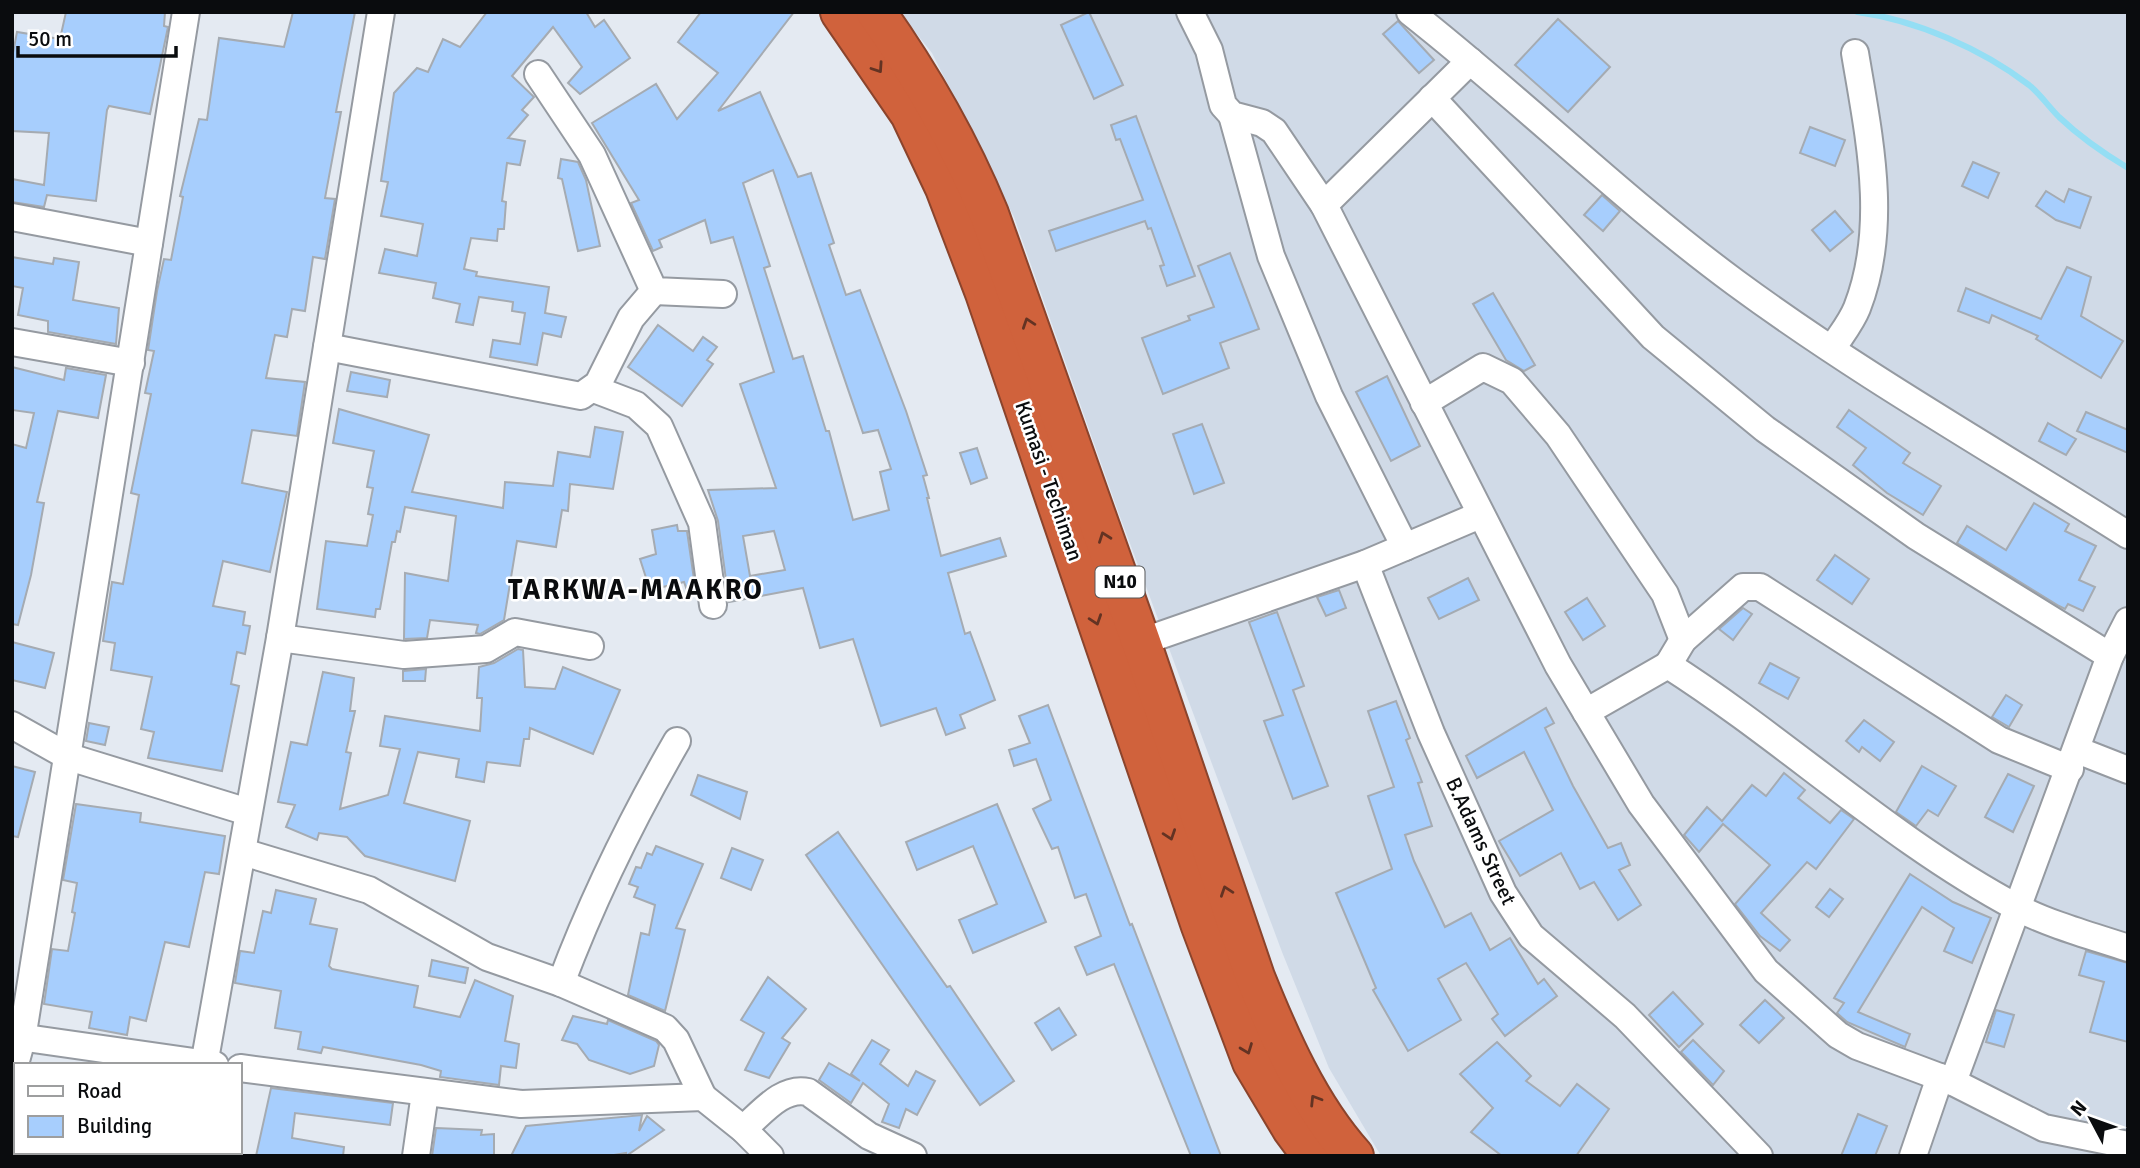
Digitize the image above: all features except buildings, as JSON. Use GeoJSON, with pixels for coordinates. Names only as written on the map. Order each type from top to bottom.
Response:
{"type":"FeatureCollection","features":[{"type":"Feature","properties":{"kind":"highway","name":"Kumasi - Techiman"},"geometry":{"type":"LineString","coordinates":[[840,12],[910,114],[945,188],[985,293],[1201,926],[1248,1050],[1292,1129],[1311,1156]]}},
{"type":"Feature","properties":{"kind":"highway","name":"N10"},"geometry":{"type":"LineString","coordinates":[[876,12],[943,113],[966,157],[998,238],[1276,1029],[1311,1095],[1354,1156]]}},
{"type":"Feature","properties":{"kind":"street"},"geometry":{"type":"LineString","coordinates":[[12,1075],[69,757],[186,12]]}},
{"type":"Feature","properties":{"kind":"street"},"geometry":{"type":"LineString","coordinates":[[208,1063],[243,852],[247,812],[279,638],[381,12]]}},
{"type":"Feature","properties":{"kind":"street"},"geometry":{"type":"LineString","coordinates":[[1189,12],[1209,50],[1223,105],[1232,115],[1271,256],[1329,396],[1405,547]]}},
{"type":"Feature","properties":{"kind":"street"},"geometry":{"type":"LineString","coordinates":[[1410,12],[1583,160],[1703,257],[1832,349],[2128,535]]}},
{"type":"Feature","properties":{"kind":"street"},"geometry":{"type":"LineString","coordinates":[[1832,349],[1856,311],[1866,281],[1876,222],[1867,124],[1855,53]]}},
{"type":"Feature","properties":{"kind":"street"},"geometry":{"type":"LineString","coordinates":[[1324,205],[1470,61]]}},
{"type":"Feature","properties":{"kind":"street"},"geometry":{"type":"LineString","coordinates":[[538,74],[592,155],[654,290]]}},
{"type":"Feature","properties":{"kind":"street"},"geometry":{"type":"LineString","coordinates":[[1432,98],[1653,337],[1704,379],[1765,429],[1916,536],[2110,656]]}},
{"type":"Feature","properties":{"kind":"street"},"geometry":{"type":"LineString","coordinates":[[1232,115],[1262,123],[1274,131],[1324,205],[1544,640],[1641,804],[1766,971],[1838,1035],[1857,1046],[1946,1080],[2044,1128],[2128,1145]]}},
{"type":"Feature","properties":{"kind":"street"},"geometry":{"type":"LineString","coordinates":[[12,217],[149,243]]}},
{"type":"Feature","properties":{"kind":"street"},"geometry":{"type":"LineString","coordinates":[[327,347],[582,396],[594,389],[631,318],[654,290]]}},
{"type":"Feature","properties":{"kind":"street"},"geometry":{"type":"LineString","coordinates":[[654,290],[723,294]]}},
{"type":"Feature","properties":{"kind":"street"},"geometry":{"type":"LineString","coordinates":[[12,342],[131,363]]}},
{"type":"Feature","properties":{"kind":"street"},"geometry":{"type":"LineString","coordinates":[[1424,403],[1483,368],[1512,381],[1558,435],[1665,594],[1683,640]]}},
{"type":"Feature","properties":{"kind":"street"},"geometry":{"type":"LineString","coordinates":[[594,389],[636,405],[659,426],[702,523],[713,605]]}},
{"type":"Feature","properties":{"kind":"street"},"geometry":{"type":"LineString","coordinates":[[1141,642],[1365,565],[1480,514]]}},
{"type":"Feature","properties":{"kind":"street","name":"B.Adams Street"},"geometry":{"type":"LineString","coordinates":[[1365,565],[1431,733],[1503,893],[1517,916],[1531,936],[1625,1016],[1759,1156]]}},
{"type":"Feature","properties":{"kind":"street"},"geometry":{"type":"LineString","coordinates":[[1587,712],[1668,664],[1683,640],[1743,586],[1760,587],[1999,740],[2128,770]]}},
{"type":"Feature","properties":{"kind":"street"},"geometry":{"type":"LineString","coordinates":[[1913,1156],[2020,909],[2110,656],[2128,621]]}},
{"type":"Feature","properties":{"kind":"street"},"geometry":{"type":"LineString","coordinates":[[279,638],[404,655],[486,649],[514,632],[590,646]]}},
{"type":"Feature","properties":{"kind":"street"},"geometry":{"type":"LineString","coordinates":[[1668,664],[1717,696],[1945,863],[2020,909],[2128,948]]}},
{"type":"Feature","properties":{"kind":"street"},"geometry":{"type":"LineString","coordinates":[[12,725],[69,757],[247,812]]}},
{"type":"Feature","properties":{"kind":"street"},"geometry":{"type":"LineString","coordinates":[[561,982],[585,919],[636,812],[677,741]]}},
{"type":"Feature","properties":{"kind":"street"},"geometry":{"type":"LineString","coordinates":[[243,852],[369,890],[488,957],[561,982],[671,1033],[703,1097],[743,1129],[770,1156]]}},
{"type":"Feature","properties":{"kind":"street"},"geometry":{"type":"LineString","coordinates":[[17,1038],[201,1063]]}},
{"type":"Feature","properties":{"kind":"street"},"geometry":{"type":"LineString","coordinates":[[242,1068],[522,1104],[703,1097]]}},
{"type":"Feature","properties":{"kind":"street"},"geometry":{"type":"LineString","coordinates":[[743,1129],[783,1096],[798,1090],[808,1093],[869,1136],[913,1156]]}},
{"type":"Feature","properties":{"kind":"street"},"geometry":{"type":"LineString","coordinates":[[416,1156],[425,1093]]}},
{"type":"Feature","properties":{"kind":"shaded area"},"geometry":{"type":"Polygon","coordinates":[[[899,12],[2128,12],[2128,1156],[1381,1156],[1329,1068],[1282,952],[1119,514],[1014,217],[932,53],[899,12]]]}},
{"type":"Feature","properties":{"kind":"waterway"},"geometry":{"type":"LineString","coordinates":[[1857,12],[1925,29],[1991,60],[2029,85],[2083,138],[2128,168]]}},
{"type":"Feature","properties":{"kind":"district","name":"TARKWA-MAAKRO"},"geometry":{"type":"Point","coordinates":[636,590]}}]}
